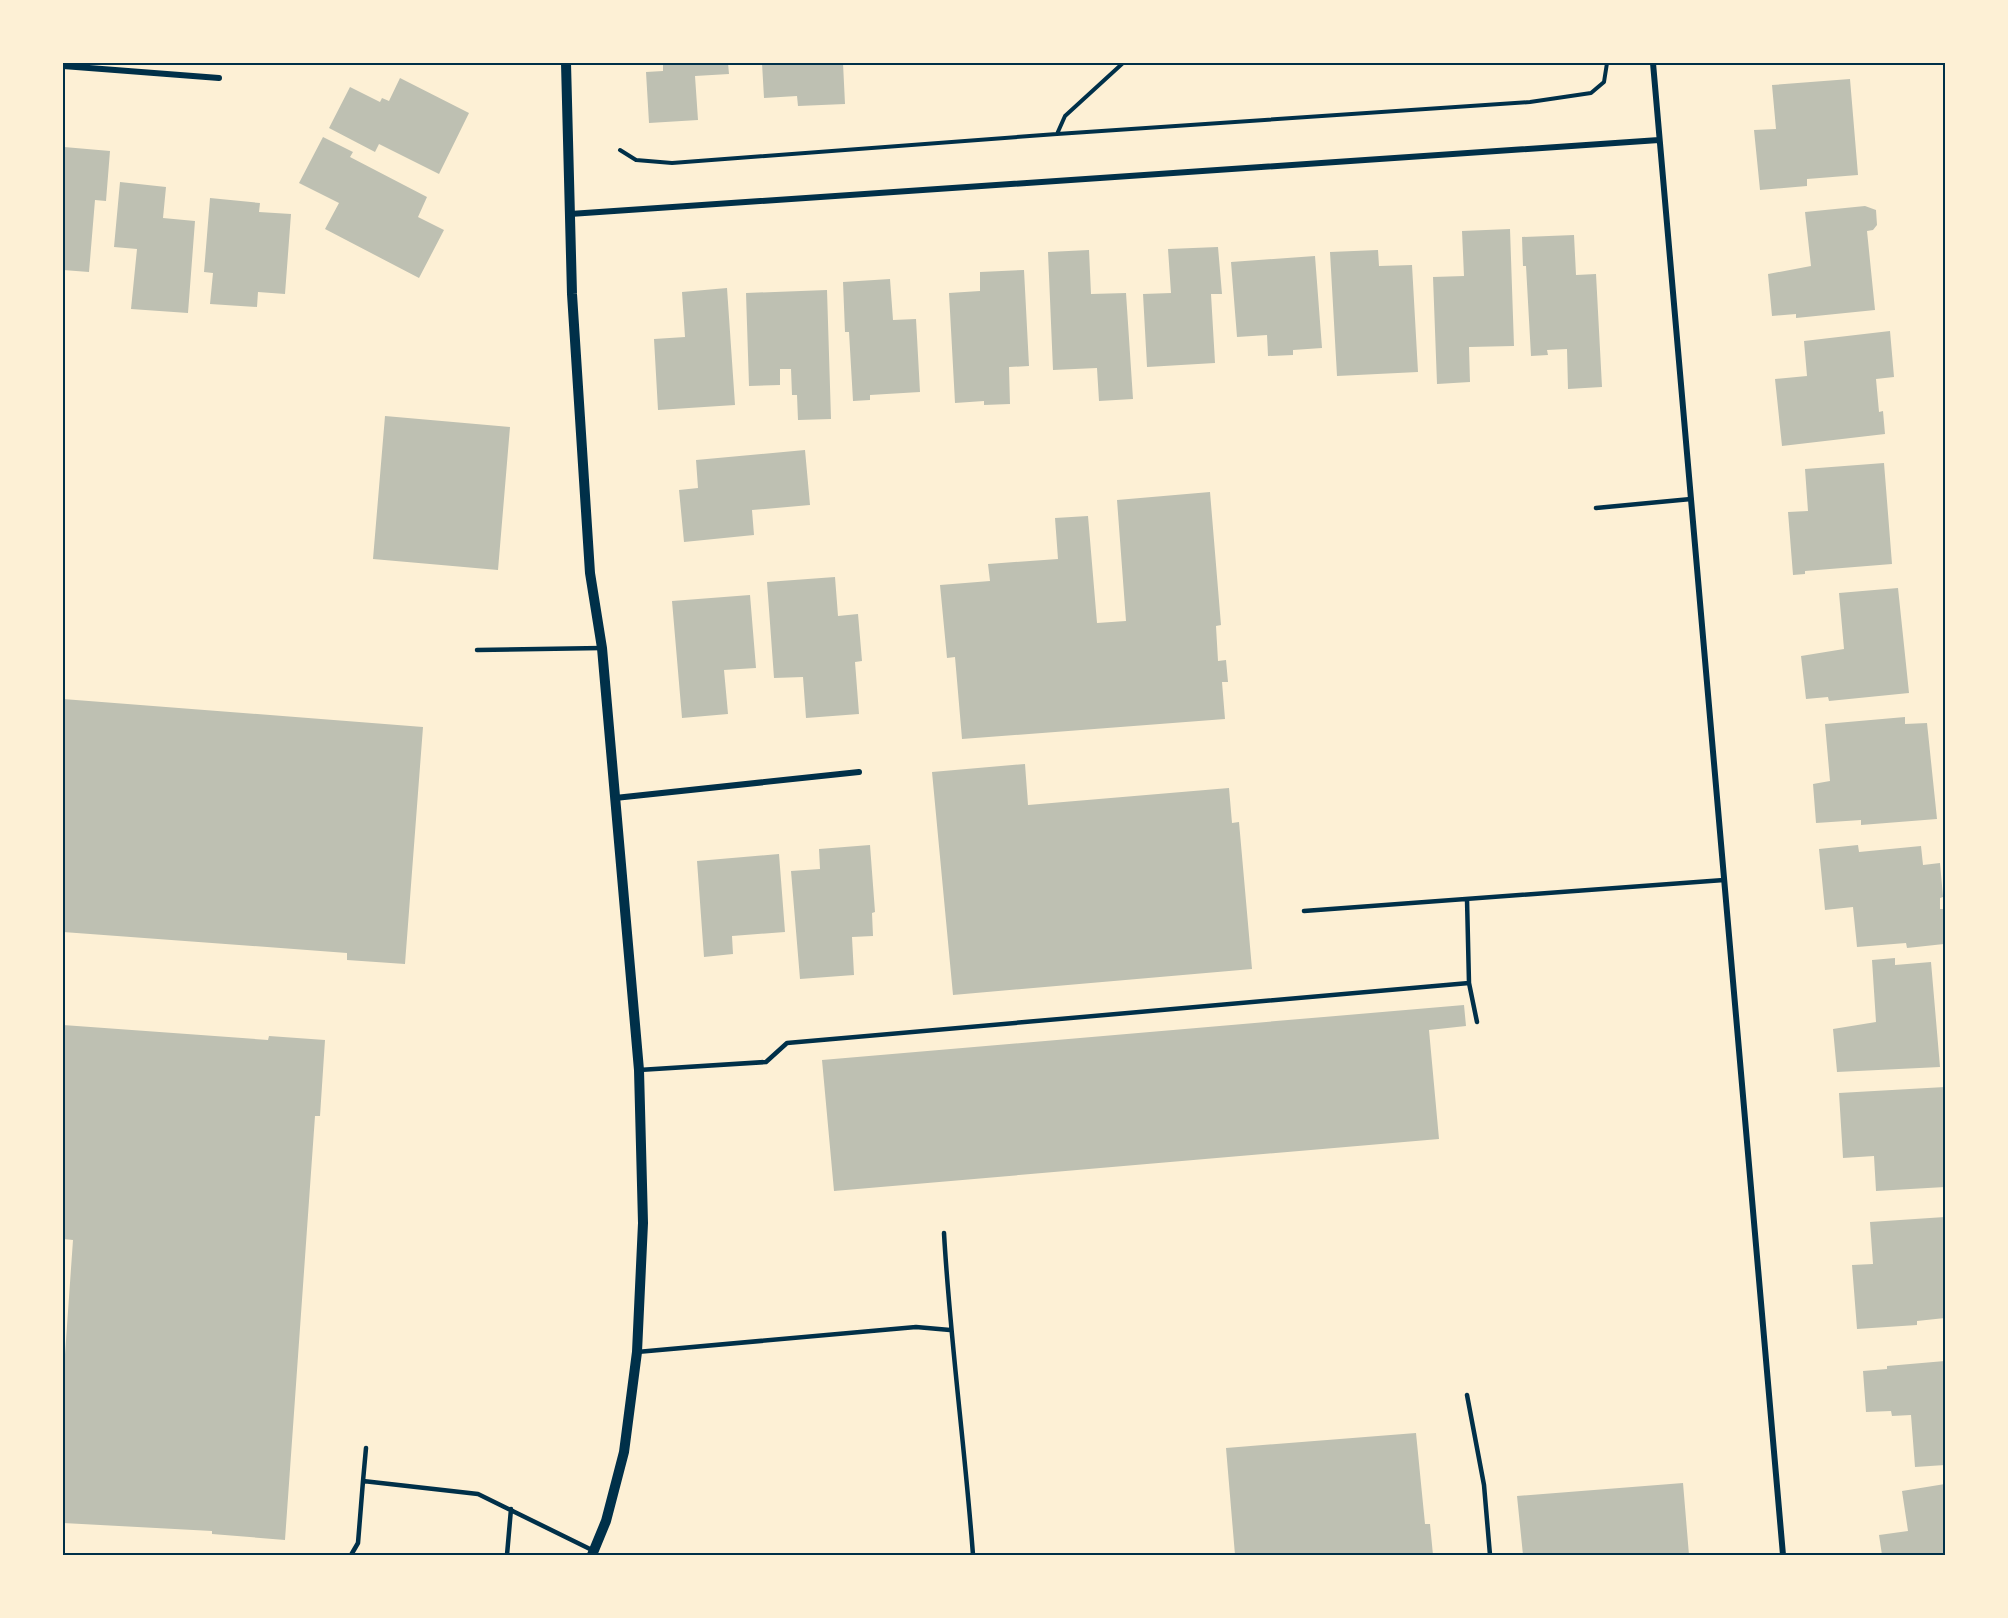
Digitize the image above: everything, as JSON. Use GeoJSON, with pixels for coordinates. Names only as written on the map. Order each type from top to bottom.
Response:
{"type":"FeatureCollection","features":[{"type":"Feature","properties":{"kind":"street"},"geometry":{"type":"LineString","coordinates":[[566,63],[570,214],[590,573],[602,648],[639,1070],[643,1223],[637,1352],[624,1452],[606,1521],[593,1553]]}},
{"type":"Feature","properties":{"kind":"street"},"geometry":{"type":"LineString","coordinates":[[1653,63],[1783,1555]]}},
{"type":"Feature","properties":{"kind":"street"},"geometry":{"type":"LineString","coordinates":[[63,66],[219,78]]}},
{"type":"Feature","properties":{"kind":"street"},"geometry":{"type":"LineString","coordinates":[[570,214],[1659,140]]}},
{"type":"Feature","properties":{"kind":"street"},"geometry":{"type":"LineString","coordinates":[[614,798],[859,772]]}},
{"type":"Feature","properties":{"kind":"lane"},"geometry":{"type":"LineString","coordinates":[[1596,508],[1691,499]]}},
{"type":"Feature","properties":{"kind":"lane"},"geometry":{"type":"LineString","coordinates":[[477,650],[602,648]]}},
{"type":"Feature","properties":{"kind":"lane"},"geometry":{"type":"LineString","coordinates":[[1304,911],[1724,880]]}},
{"type":"Feature","properties":{"kind":"lane"},"geometry":{"type":"LineString","coordinates":[[1467,899],[1469,983],[1477,1022]]}},
{"type":"Feature","properties":{"kind":"lane"},"geometry":{"type":"LineString","coordinates":[[639,1070],[766,1062],[787,1043],[1469,983]]}},
{"type":"Feature","properties":{"kind":"lane"},"geometry":{"type":"LineString","coordinates":[[944,1233],[950,1330],[965,1441],[974,1555]]}},
{"type":"Feature","properties":{"kind":"lane"},"geometry":{"type":"LineString","coordinates":[[637,1352],[916,1327],[950,1330]]}},
{"type":"Feature","properties":{"kind":"lane"},"geometry":{"type":"LineString","coordinates":[[1467,1395],[1484,1485],[1490,1555]]}},
{"type":"Feature","properties":{"kind":"lane"},"geometry":{"type":"LineString","coordinates":[[351,1555],[358,1543],[366,1449]]}},
{"type":"Feature","properties":{"kind":"lane"},"geometry":{"type":"LineString","coordinates":[[363,1481],[478,1494],[593,1553]]}},
{"type":"Feature","properties":{"kind":"lane"},"geometry":{"type":"LineString","coordinates":[[507,1555],[511,1509]]}},
{"type":"Feature","properties":{"kind":"path"},"geometry":{"type":"LineString","coordinates":[[1057,134],[1065,116],[1124,63]]}},
{"type":"Feature","properties":{"kind":"path"},"geometry":{"type":"LineString","coordinates":[[620,150],[636,160],[672,163],[1530,102],[1591,93],[1604,82],[1607,63]]}},
{"type":"Feature","properties":{"kind":"building"},"geometry":{"type":"Polygon","coordinates":[[[663,63],[728,63],[729,74],[695,76],[698,120],[649,123],[646,72],[663,71],[663,63]]]}},
{"type":"Feature","properties":{"kind":"building"},"geometry":{"type":"Polygon","coordinates":[[[762,63],[843,63],[845,104],[798,106],[797,96],[764,98],[762,63]]]}},
{"type":"Feature","properties":{"kind":"building"},"geometry":{"type":"Polygon","coordinates":[[[400,78],[469,113],[439,174],[379,144],[375,152],[329,128],[350,87],[380,102],[382,98],[389,101],[400,78]]]}},
{"type":"Feature","properties":{"kind":"building"},"geometry":{"type":"Polygon","coordinates":[[[1850,79],[1858,175],[1807,179],[1807,186],[1760,190],[1754,130],[1776,129],[1772,85],[1850,79]]]}},
{"type":"Feature","properties":{"kind":"building"},"geometry":{"type":"Polygon","coordinates":[[[323,137],[353,152],[350,157],[427,197],[418,217],[444,230],[419,278],[325,229],[339,203],[299,183],[323,137]]]}},
{"type":"Feature","properties":{"kind":"building"},"geometry":{"type":"Polygon","coordinates":[[[64,147],[110,151],[106,201],[95,200],[89,272],[63,270],[64,147]]]}},
{"type":"Feature","properties":{"kind":"building"},"geometry":{"type":"Polygon","coordinates":[[[120,182],[166,187],[163,218],[195,221],[188,313],[131,309],[137,249],[114,247],[120,182]]]}},
{"type":"Feature","properties":{"kind":"building"},"geometry":{"type":"Polygon","coordinates":[[[210,198],[260,203],[259,212],[291,214],[285,294],[258,292],[257,307],[210,304],[213,273],[204,272],[210,198]]]}},
{"type":"Feature","properties":{"kind":"building"},"geometry":{"type":"Polygon","coordinates":[[[1865,206],[1876,210],[1877,225],[1873,230],[1867,231],[1875,310],[1796,318],[1796,314],[1772,316],[1768,274],[1811,266],[1805,212],[1865,206]]]}},
{"type":"Feature","properties":{"kind":"building"},"geometry":{"type":"Polygon","coordinates":[[[1510,229],[1514,346],[1469,347],[1470,382],[1437,384],[1433,277],[1464,276],[1462,231],[1510,229]]]}},
{"type":"Feature","properties":{"kind":"building"},"geometry":{"type":"Polygon","coordinates":[[[1574,235],[1576,275],[1596,274],[1602,387],[1568,389],[1567,349],[1547,350],[1548,355],[1531,356],[1526,266],[1523,266],[1522,237],[1574,235]]]}},
{"type":"Feature","properties":{"kind":"building"},"geometry":{"type":"Polygon","coordinates":[[[1218,247],[1222,294],[1211,294],[1215,363],[1147,367],[1143,294],[1171,293],[1168,249],[1218,247]]]}},
{"type":"Feature","properties":{"kind":"building"},"geometry":{"type":"Polygon","coordinates":[[[1089,250],[1091,294],[1126,293],[1133,399],[1099,401],[1097,368],[1053,370],[1048,252],[1089,250]]]}},
{"type":"Feature","properties":{"kind":"building"},"geometry":{"type":"Polygon","coordinates":[[[1378,250],[1379,266],[1412,265],[1418,372],[1337,376],[1330,252],[1378,250]]]}},
{"type":"Feature","properties":{"kind":"building"},"geometry":{"type":"Polygon","coordinates":[[[1315,256],[1322,348],[1293,350],[1293,355],[1268,356],[1267,335],[1237,337],[1231,262],[1315,256]]]}},
{"type":"Feature","properties":{"kind":"building"},"geometry":{"type":"Polygon","coordinates":[[[1024,270],[1029,366],[1009,367],[1010,404],[984,405],[984,401],[955,403],[949,293],[980,291],[980,272],[1024,270]]]}},
{"type":"Feature","properties":{"kind":"building"},"geometry":{"type":"Polygon","coordinates":[[[890,279],[893,320],[916,319],[920,392],[870,395],[870,400],[853,401],[849,332],[845,332],[843,282],[890,279]]]}},
{"type":"Feature","properties":{"kind":"building"},"geometry":{"type":"Polygon","coordinates":[[[727,288],[735,405],[658,410],[654,339],[685,337],[682,292],[727,288]]]}},
{"type":"Feature","properties":{"kind":"building"},"geometry":{"type":"Polygon","coordinates":[[[827,290],[831,419],[798,420],[797,395],[792,395],[791,369],[780,369],[780,385],[749,386],[746,293],[827,290]]]}},
{"type":"Feature","properties":{"kind":"building"},"geometry":{"type":"Polygon","coordinates":[[[1890,331],[1894,377],[1876,379],[1879,412],[1883,411],[1885,434],[1782,446],[1775,379],[1807,376],[1804,341],[1890,331]]]}},
{"type":"Feature","properties":{"kind":"building"},"geometry":{"type":"Polygon","coordinates":[[[385,416],[510,427],[498,570],[373,559],[385,416]]]}},
{"type":"Feature","properties":{"kind":"building"},"geometry":{"type":"Polygon","coordinates":[[[805,450],[810,505],[752,510],[754,535],[684,542],[679,490],[698,488],[696,460],[805,450]]]}},
{"type":"Feature","properties":{"kind":"building"},"geometry":{"type":"Polygon","coordinates":[[[1884,463],[1892,564],[1805,571],[1805,574],[1793,575],[1788,512],[1808,511],[1805,469],[1884,463]]]}},
{"type":"Feature","properties":{"kind":"building"},"geometry":{"type":"Polygon","coordinates":[[[1210,492],[1221,625],[1216,626],[1218,661],[1226,660],[1228,682],[1222,682],[1225,719],[962,739],[955,657],[947,658],[940,585],[990,581],[988,564],[1058,559],[1055,518],[1088,516],[1097,623],[1126,621],[1117,500],[1210,492]]]}},
{"type":"Feature","properties":{"kind":"building"},"geometry":{"type":"Polygon","coordinates":[[[835,577],[838,616],[858,614],[862,661],[855,662],[859,714],[806,718],[803,677],[774,678],[767,582],[835,577]]]}},
{"type":"Feature","properties":{"kind":"building"},"geometry":{"type":"Polygon","coordinates":[[[1898,588],[1909,693],[1829,701],[1828,697],[1806,699],[1801,656],[1844,649],[1839,593],[1898,588]]]}},
{"type":"Feature","properties":{"kind":"building"},"geometry":{"type":"Polygon","coordinates":[[[750,595],[756,668],[724,670],[728,714],[682,718],[672,601],[750,595]]]}},
{"type":"Feature","properties":{"kind":"building"},"geometry":{"type":"Polygon","coordinates":[[[63,699],[423,727],[405,964],[347,960],[347,953],[63,932],[63,699]]]}},
{"type":"Feature","properties":{"kind":"building"},"geometry":{"type":"Polygon","coordinates":[[[1905,717],[1905,724],[1927,723],[1937,819],[1861,825],[1861,820],[1816,823],[1813,784],[1830,781],[1825,724],[1905,717]]]}},
{"type":"Feature","properties":{"kind":"building"},"geometry":{"type":"Polygon","coordinates":[[[1025,764],[1028,805],[1229,788],[1232,823],[1239,822],[1252,969],[953,995],[932,772],[1025,764]]]}},
{"type":"Feature","properties":{"kind":"building"},"geometry":{"type":"Polygon","coordinates":[[[870,845],[875,912],[872,913],[873,936],[852,937],[854,975],[800,979],[791,871],[820,869],[819,849],[870,845]]]}},
{"type":"Feature","properties":{"kind":"building"},"geometry":{"type":"Polygon","coordinates":[[[1858,845],[1859,852],[1921,846],[1923,865],[1940,863],[1943,897],[1940,898],[1940,909],[1945,909],[1944,944],[1907,948],[1906,943],[1857,947],[1853,907],[1825,910],[1819,849],[1858,845]]]}},
{"type":"Feature","properties":{"kind":"building"},"geometry":{"type":"Polygon","coordinates":[[[779,854],[785,932],[732,936],[733,954],[704,957],[697,861],[779,854]]]}},
{"type":"Feature","properties":{"kind":"building"},"geometry":{"type":"Polygon","coordinates":[[[1895,958],[1895,965],[1931,962],[1940,1067],[1837,1072],[1833,1029],[1876,1022],[1872,960],[1895,958]]]}},
{"type":"Feature","properties":{"kind":"building"},"geometry":{"type":"Polygon","coordinates":[[[1464,1005],[1466,1026],[1429,1030],[1439,1139],[834,1191],[822,1060],[1464,1005]]]}},
{"type":"Feature","properties":{"kind":"building"},"geometry":{"type":"Polygon","coordinates":[[[63,1025],[268,1040],[269,1036],[325,1040],[320,1116],[315,1116],[285,1540],[212,1534],[212,1531],[63,1523],[63,1383],[73,1240],[63,1239],[63,1025]]]}},
{"type":"Feature","properties":{"kind":"building"},"geometry":{"type":"Polygon","coordinates":[[[1945,1087],[1945,1187],[1876,1191],[1874,1156],[1843,1158],[1839,1093],[1945,1087]]]}},
{"type":"Feature","properties":{"kind":"building"},"geometry":{"type":"Polygon","coordinates":[[[1945,1217],[1945,1318],[1917,1321],[1917,1325],[1857,1329],[1852,1265],[1873,1264],[1870,1222],[1945,1217]]]}},
{"type":"Feature","properties":{"kind":"building"},"geometry":{"type":"Polygon","coordinates":[[[1945,1361],[1945,1465],[1915,1467],[1911,1415],[1892,1416],[1891,1411],[1866,1412],[1863,1371],[1887,1369],[1887,1366],[1945,1361]]]}},
{"type":"Feature","properties":{"kind":"building"},"geometry":{"type":"Polygon","coordinates":[[[1416,1433],[1425,1524],[1430,1524],[1433,1555],[1235,1555],[1226,1448],[1416,1433]]]}},
{"type":"Feature","properties":{"kind":"building"},"geometry":{"type":"Polygon","coordinates":[[[1683,1483],[1689,1555],[1523,1555],[1517,1496],[1683,1483]]]}},
{"type":"Feature","properties":{"kind":"building"},"geometry":{"type":"Polygon","coordinates":[[[1945,1484],[1945,1555],[1882,1555],[1879,1535],[1908,1531],[1902,1491],[1945,1484]]]}}]}
